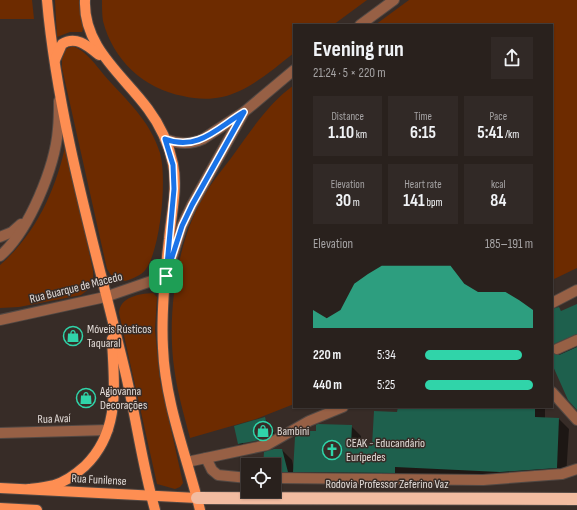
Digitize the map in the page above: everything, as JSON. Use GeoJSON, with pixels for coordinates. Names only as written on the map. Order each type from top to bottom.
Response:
{"type":"FeatureCollection","features":[{"type":"Feature","properties":{"kind":"highway","name":"Rodovia Professor Zeferino Vaz"},"geometry":{"type":"LineString","coordinates":[[198,504],[577,499]]}},
{"type":"Feature","properties":{"kind":"main road"},"geometry":{"type":"LineString","coordinates":[[47,0],[59,85],[105,296],[125,371],[155,510]]}},
{"type":"Feature","properties":{"kind":"main road"},"geometry":{"type":"LineString","coordinates":[[84,0],[84,7],[94,41],[112,67],[149,110],[160,126],[173,165],[174,189],[166,276],[163,348],[165,373],[198,504]]}},
{"type":"Feature","properties":{"kind":"main road"},"geometry":{"type":"LineString","coordinates":[[55,61],[62,44],[76,40],[87,46],[112,67]]}},
{"type":"Feature","properties":{"kind":"main road"},"geometry":{"type":"LineString","coordinates":[[29,489],[54,485],[69,479],[96,455],[108,430],[113,409],[114,388],[111,317]]}},
{"type":"Feature","properties":{"kind":"main road","name":"Rua Funilense"},"geometry":{"type":"LineString","coordinates":[[0,488],[151,496],[198,504]]}},
{"type":"Feature","properties":{"kind":"main road"},"geometry":{"type":"LineString","coordinates":[[0,508],[37,510]]}},
{"type":"Feature","properties":{"kind":"street"},"geometry":{"type":"LineString","coordinates":[[361,24],[394,0]]}},
{"type":"Feature","properties":{"kind":"street"},"geometry":{"type":"LineString","coordinates":[[165,139],[176,143],[196,142],[244,112],[293,71]]}},
{"type":"Feature","properties":{"kind":"street"},"geometry":{"type":"LineString","coordinates":[[0,256],[12,244],[34,207],[53,158],[58,129],[59,85]]}},
{"type":"Feature","properties":{"kind":"street"},"geometry":{"type":"LineString","coordinates":[[166,276],[182,226],[192,205],[244,112]]}},
{"type":"Feature","properties":{"kind":"street"},"geometry":{"type":"LineString","coordinates":[[0,237],[12,232],[34,207]]}},
{"type":"Feature","properties":{"kind":"street","name":"Rua Buarque de Macedo"},"geometry":{"type":"LineString","coordinates":[[0,320],[105,296],[166,276]]}},
{"type":"Feature","properties":{"kind":"street"},"geometry":{"type":"LineString","coordinates":[[553,302],[577,290]]}},
{"type":"Feature","properties":{"kind":"street"},"geometry":{"type":"LineString","coordinates":[[557,348],[577,340]]}},
{"type":"Feature","properties":{"kind":"street"},"geometry":{"type":"LineString","coordinates":[[553,393],[577,420]]}},
{"type":"Feature","properties":{"kind":"street"},"geometry":{"type":"LineString","coordinates":[[187,462],[267,445],[309,421],[341,408]]}},
{"type":"Feature","properties":{"kind":"street","name":"Rua Avaí"},"geometry":{"type":"LineString","coordinates":[[0,433],[108,430]]}},
{"type":"Feature","properties":{"kind":"street"},"geometry":{"type":"LineString","coordinates":[[206,458],[212,470],[218,475],[241,477]]}},
{"type":"Feature","properties":{"kind":"street"},"geometry":{"type":"LineString","coordinates":[[281,478],[483,480],[562,474],[577,469]]}},
{"type":"Feature","properties":{"kind":"shaded area"},"geometry":{"type":"Polygon","coordinates":[[[0,0],[32,0],[34,19],[0,19],[0,0]]]}},
{"type":"Feature","properties":{"kind":"shaded area"},"geometry":{"type":"Polygon","coordinates":[[[55,0],[79,0],[84,26],[82,32],[70,32],[57,37],[55,0]]]}},
{"type":"Feature","properties":{"kind":"shaded area"},"geometry":{"type":"Polygon","coordinates":[[[102,0],[367,0],[334,24],[293,24],[293,54],[269,73],[242,90],[222,97],[207,99],[192,98],[169,92],[155,87],[143,79],[122,60],[114,48],[103,21],[102,0]]]}},
{"type":"Feature","properties":{"kind":"shaded area"},"geometry":{"type":"Polygon","coordinates":[[[409,0],[577,0],[577,268],[553,280],[553,24],[376,24],[409,0]]]}},
{"type":"Feature","properties":{"kind":"shaded area"},"geometry":{"type":"Polygon","coordinates":[[[73,46],[90,59],[144,120],[156,141],[160,153],[162,164],[163,195],[156,245],[146,269],[137,276],[125,281],[111,275],[107,269],[62,68],[62,59],[66,49],[73,46]]]}},
{"type":"Feature","properties":{"kind":"shaded area"},"geometry":{"type":"Polygon","coordinates":[[[293,86],[293,404],[256,419],[190,438],[177,385],[172,347],[173,304],[185,239],[192,219],[212,183],[261,117],[293,86]]]}},
{"type":"Feature","properties":{"kind":"shaded area"},"geometry":{"type":"Polygon","coordinates":[[[66,142],[93,271],[92,282],[89,288],[81,295],[19,307],[0,308],[0,265],[13,253],[24,239],[43,209],[57,176],[66,142]]]}},
{"type":"Feature","properties":{"kind":"shaded area"},"geometry":{"type":"Polygon","coordinates":[[[153,293],[157,297],[155,330],[160,380],[183,483],[180,487],[175,489],[157,484],[119,313],[123,303],[131,297],[153,293]]]}},
{"type":"Feature","properties":{"kind":"building"},"geometry":{"type":"Polygon","coordinates":[[[577,304],[577,334],[553,345],[553,309],[559,307],[561,311],[577,304]]]}},
{"type":"Feature","properties":{"kind":"building"},"geometry":{"type":"Polygon","coordinates":[[[577,347],[577,410],[568,400],[553,366],[553,353],[559,355],[577,347]]]}},
{"type":"Feature","properties":{"kind":"building"},"geometry":{"type":"Polygon","coordinates":[[[398,408],[535,408],[535,417],[559,418],[557,468],[500,472],[395,467],[395,473],[293,472],[295,437],[305,431],[316,431],[316,425],[318,424],[352,425],[351,445],[372,446],[374,411],[397,412],[398,408]]]}},
{"type":"Feature","properties":{"kind":"building"},"geometry":{"type":"Polygon","coordinates":[[[265,417],[270,436],[265,439],[238,444],[234,426],[265,417]]]}},
{"type":"Feature","properties":{"kind":"building"},"geometry":{"type":"Polygon","coordinates":[[[274,449],[282,449],[288,472],[281,472],[281,458],[264,458],[264,452],[274,449]]]}},
{"type":"Feature","properties":{"kind":"place","name":"Móveis Rústicos Taquaral"},"geometry":{"type":"Point","coordinates":[73,336]}},
{"type":"Feature","properties":{"kind":"place","name":"Agiovanna Decorações"},"geometry":{"type":"Point","coordinates":[86,398]}},
{"type":"Feature","properties":{"kind":"place","name":"Bambini"},"geometry":{"type":"Point","coordinates":[263,431]}},
{"type":"Feature","properties":{"kind":"place","name":"CEAK - Educandário Eurípedes"},"geometry":{"type":"Point","coordinates":[332,450]}},
{"type":"Feature","properties":{"kind":"route"},"geometry":{"type":"LineString","coordinates":[[244,112],[202,184],[182,226],[166,276],[174,189],[173,165],[165,139],[184,144],[196,142],[244,112]]}}]}
